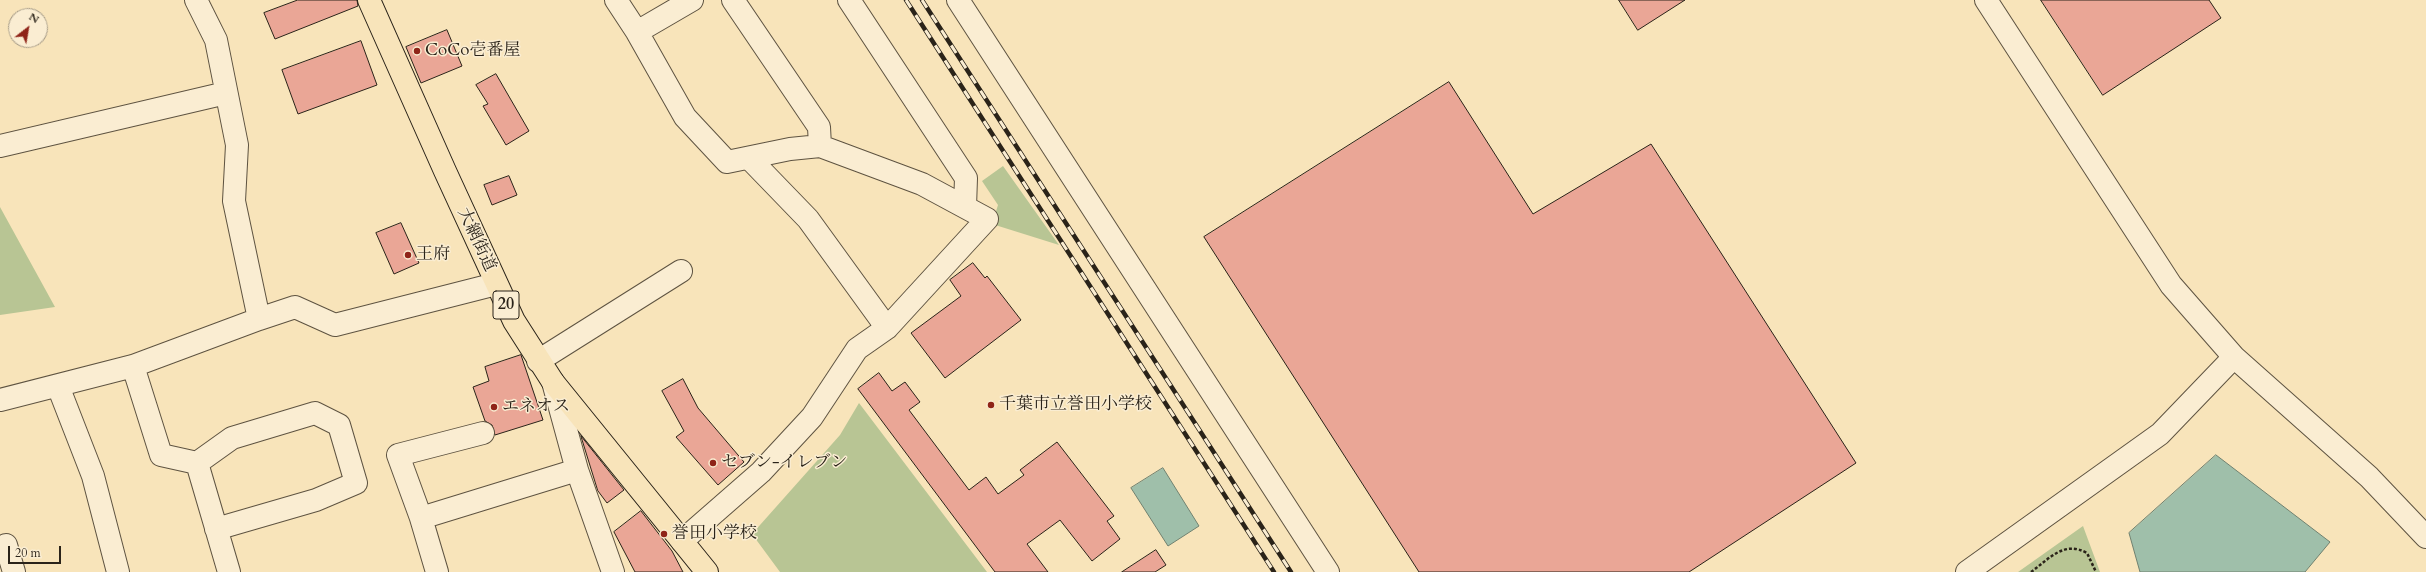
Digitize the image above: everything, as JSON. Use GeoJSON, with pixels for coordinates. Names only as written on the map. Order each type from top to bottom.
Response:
{"type":"FeatureCollection","features":[{"type":"Feature","properties":{"kind":"main road","name":"大網街道"},"geometry":{"type":"LineString","coordinates":[[369,0],[514,321],[553,382],[707,572]]}},
{"type":"Feature","properties":{"kind":"street"},"geometry":{"type":"LineString","coordinates":[[196,0],[216,40],[237,145],[234,201],[259,319]]}},
{"type":"Feature","properties":{"kind":"street"},"geometry":{"type":"LineString","coordinates":[[616,0],[637,32],[685,117],[727,162],[790,149],[820,146],[922,184],[987,219],[887,328],[857,349],[812,417],[761,472],[682,541]]}},
{"type":"Feature","properties":{"kind":"street"},"geometry":{"type":"LineString","coordinates":[[637,32],[692,0]]}},
{"type":"Feature","properties":{"kind":"street"},"geometry":{"type":"LineString","coordinates":[[733,0],[819,127],[820,146]]}},
{"type":"Feature","properties":{"kind":"street"},"geometry":{"type":"LineString","coordinates":[[849,0],[966,178],[965,207]]}},
{"type":"Feature","properties":{"kind":"street"},"geometry":{"type":"LineString","coordinates":[[958,0],[1328,572]]}},
{"type":"Feature","properties":{"kind":"street"},"geometry":{"type":"LineString","coordinates":[[1986,0],[2171,285],[2234,357],[2369,477],[2426,537]]}},
{"type":"Feature","properties":{"kind":"street"},"geometry":{"type":"LineString","coordinates":[[0,146],[226,93]]}},
{"type":"Feature","properties":{"kind":"street"},"geometry":{"type":"LineString","coordinates":[[749,158],[808,219],[887,328]]}},
{"type":"Feature","properties":{"kind":"street"},"geometry":{"type":"LineString","coordinates":[[538,360],[681,271]]}},
{"type":"Feature","properties":{"kind":"street"},"geometry":{"type":"LineString","coordinates":[[0,400],[133,366],[295,307],[335,325],[496,284]]}},
{"type":"Feature","properties":{"kind":"street"},"geometry":{"type":"LineString","coordinates":[[1967,572],[2160,434],[2234,357]]}},
{"type":"Feature","properties":{"kind":"street"},"geometry":{"type":"LineString","coordinates":[[133,366],[161,455],[197,463],[232,438],[315,413],[339,425],[356,483],[316,500],[216,528]]}},
{"type":"Feature","properties":{"kind":"street"},"geometry":{"type":"LineString","coordinates":[[553,382],[577,470],[613,572]]}},
{"type":"Feature","properties":{"kind":"street"},"geometry":{"type":"LineString","coordinates":[[58,386],[93,476],[118,572]]}},
{"type":"Feature","properties":{"kind":"street"},"geometry":{"type":"LineString","coordinates":[[436,572],[421,518],[398,455],[483,433]]}},
{"type":"Feature","properties":{"kind":"street"},"geometry":{"type":"LineString","coordinates":[[197,463],[229,572]]}},
{"type":"Feature","properties":{"kind":"street"},"geometry":{"type":"LineString","coordinates":[[421,518],[577,470]]}},
{"type":"Feature","properties":{"kind":"street"},"geometry":{"type":"LineString","coordinates":[[6,545],[14,572]]}},
{"type":"Feature","properties":{"kind":"path"},"geometry":{"type":"LineString","coordinates":[[2031,572],[2062,550],[2072,548],[2087,553],[2096,572]]}},
{"type":"Feature","properties":{"kind":"shaded area"},"geometry":{"type":"Polygon","coordinates":[[[1003,166],[1059,245],[992,224],[998,205],[982,181],[1003,166]]]}},
{"type":"Feature","properties":{"kind":"shaded area"},"geometry":{"type":"Polygon","coordinates":[[[0,207],[55,307],[0,315],[0,207]]]}},
{"type":"Feature","properties":{"kind":"shaded area"},"geometry":{"type":"Polygon","coordinates":[[[859,403],[987,572],[780,572],[752,534],[840,435],[859,403]]]}},
{"type":"Feature","properties":{"kind":"shaded area"},"geometry":{"type":"Polygon","coordinates":[[[2216,455],[2330,542],[2305,572],[2140,572],[2129,533],[2216,455]]]}},
{"type":"Feature","properties":{"kind":"shaded area"},"geometry":{"type":"Polygon","coordinates":[[[1163,468],[1199,526],[1168,546],[1131,488],[1163,468]]]}},
{"type":"Feature","properties":{"kind":"shaded area"},"geometry":{"type":"Polygon","coordinates":[[[2083,526],[2100,572],[2018,572],[2083,526]]]}},
{"type":"Feature","properties":{"kind":"building"},"geometry":{"type":"Polygon","coordinates":[[[298,0],[357,0],[358,6],[275,39],[264,13],[298,0]]]}},
{"type":"Feature","properties":{"kind":"building"},"geometry":{"type":"Polygon","coordinates":[[[1619,0],[1685,0],[1638,30],[1619,0]]]}},
{"type":"Feature","properties":{"kind":"building"},"geometry":{"type":"Polygon","coordinates":[[[2041,0],[2209,0],[2221,18],[2103,95],[2041,0]]]}},
{"type":"Feature","properties":{"kind":"building"},"geometry":{"type":"Polygon","coordinates":[[[447,30],[462,66],[421,83],[406,47],[447,30]]]}},
{"type":"Feature","properties":{"kind":"building"},"geometry":{"type":"Polygon","coordinates":[[[361,41],[377,85],[298,114],[282,70],[361,41]]]}},
{"type":"Feature","properties":{"kind":"building"},"geometry":{"type":"Polygon","coordinates":[[[496,74],[529,131],[506,145],[483,106],[488,104],[476,85],[496,74]]]}},
{"type":"Feature","properties":{"kind":"building"},"geometry":{"type":"Polygon","coordinates":[[[1449,82],[1533,214],[1651,144],[1856,463],[1689,572],[1419,572],[1204,237],[1449,82]]]}},
{"type":"Feature","properties":{"kind":"building"},"geometry":{"type":"Polygon","coordinates":[[[509,176],[517,195],[492,205],[484,185],[509,176]]]}},
{"type":"Feature","properties":{"kind":"building"},"geometry":{"type":"Polygon","coordinates":[[[401,223],[419,263],[394,274],[376,233],[401,223]]]}},
{"type":"Feature","properties":{"kind":"building"},"geometry":{"type":"Polygon","coordinates":[[[973,263],[985,278],[987,276],[1021,320],[945,378],[911,333],[961,296],[950,280],[973,263]]]}},
{"type":"Feature","properties":{"kind":"building"},"geometry":{"type":"Polygon","coordinates":[[[521,355],[543,420],[495,435],[492,425],[485,421],[473,387],[489,381],[485,367],[521,355]]]}},
{"type":"Feature","properties":{"kind":"building"},"geometry":{"type":"Polygon","coordinates":[[[879,373],[892,391],[905,382],[920,402],[909,410],[969,490],[986,477],[998,494],[1024,475],[1020,470],[1057,442],[1114,516],[1107,521],[1120,539],[1092,561],[1060,520],[1027,544],[1048,572],[995,572],[858,389],[879,373]]]}},
{"type":"Feature","properties":{"kind":"building"},"geometry":{"type":"Polygon","coordinates":[[[683,379],[698,408],[744,462],[718,485],[676,437],[684,431],[662,391],[683,379]]]}},
{"type":"Feature","properties":{"kind":"building"},"geometry":{"type":"Polygon","coordinates":[[[581,436],[624,490],[607,503],[598,491],[581,436]]]}},
{"type":"Feature","properties":{"kind":"building"},"geometry":{"type":"Polygon","coordinates":[[[641,511],[672,551],[683,572],[635,572],[614,532],[641,511]]]}},
{"type":"Feature","properties":{"kind":"building"},"geometry":{"type":"Polygon","coordinates":[[[1156,550],[1166,565],[1155,572],[1122,572],[1156,550]]]}},
{"type":"Feature","properties":{"kind":"railway"},"geometry":{"type":"LineString","coordinates":[[906,0],[1274,572]]}},
{"type":"Feature","properties":{"kind":"railway"},"geometry":{"type":"LineString","coordinates":[[922,0],[1291,572]]}},
{"type":"Feature","properties":{"kind":"place","name":"CoCo壱番屋"},"geometry":{"type":"Point","coordinates":[417,51]}},
{"type":"Feature","properties":{"kind":"place","name":"王府"},"geometry":{"type":"Point","coordinates":[408,255]}},
{"type":"Feature","properties":{"kind":"place","name":"千葉市立誉田小学校"},"geometry":{"type":"Point","coordinates":[991,405]}},
{"type":"Feature","properties":{"kind":"place","name":"エネオス"},"geometry":{"type":"Point","coordinates":[494,407]}},
{"type":"Feature","properties":{"kind":"place","name":"セブン-イレブン"},"geometry":{"type":"Point","coordinates":[713,463]}},
{"type":"Feature","properties":{"kind":"place","name":"誉田小学校"},"geometry":{"type":"Point","coordinates":[664,534]}}]}
